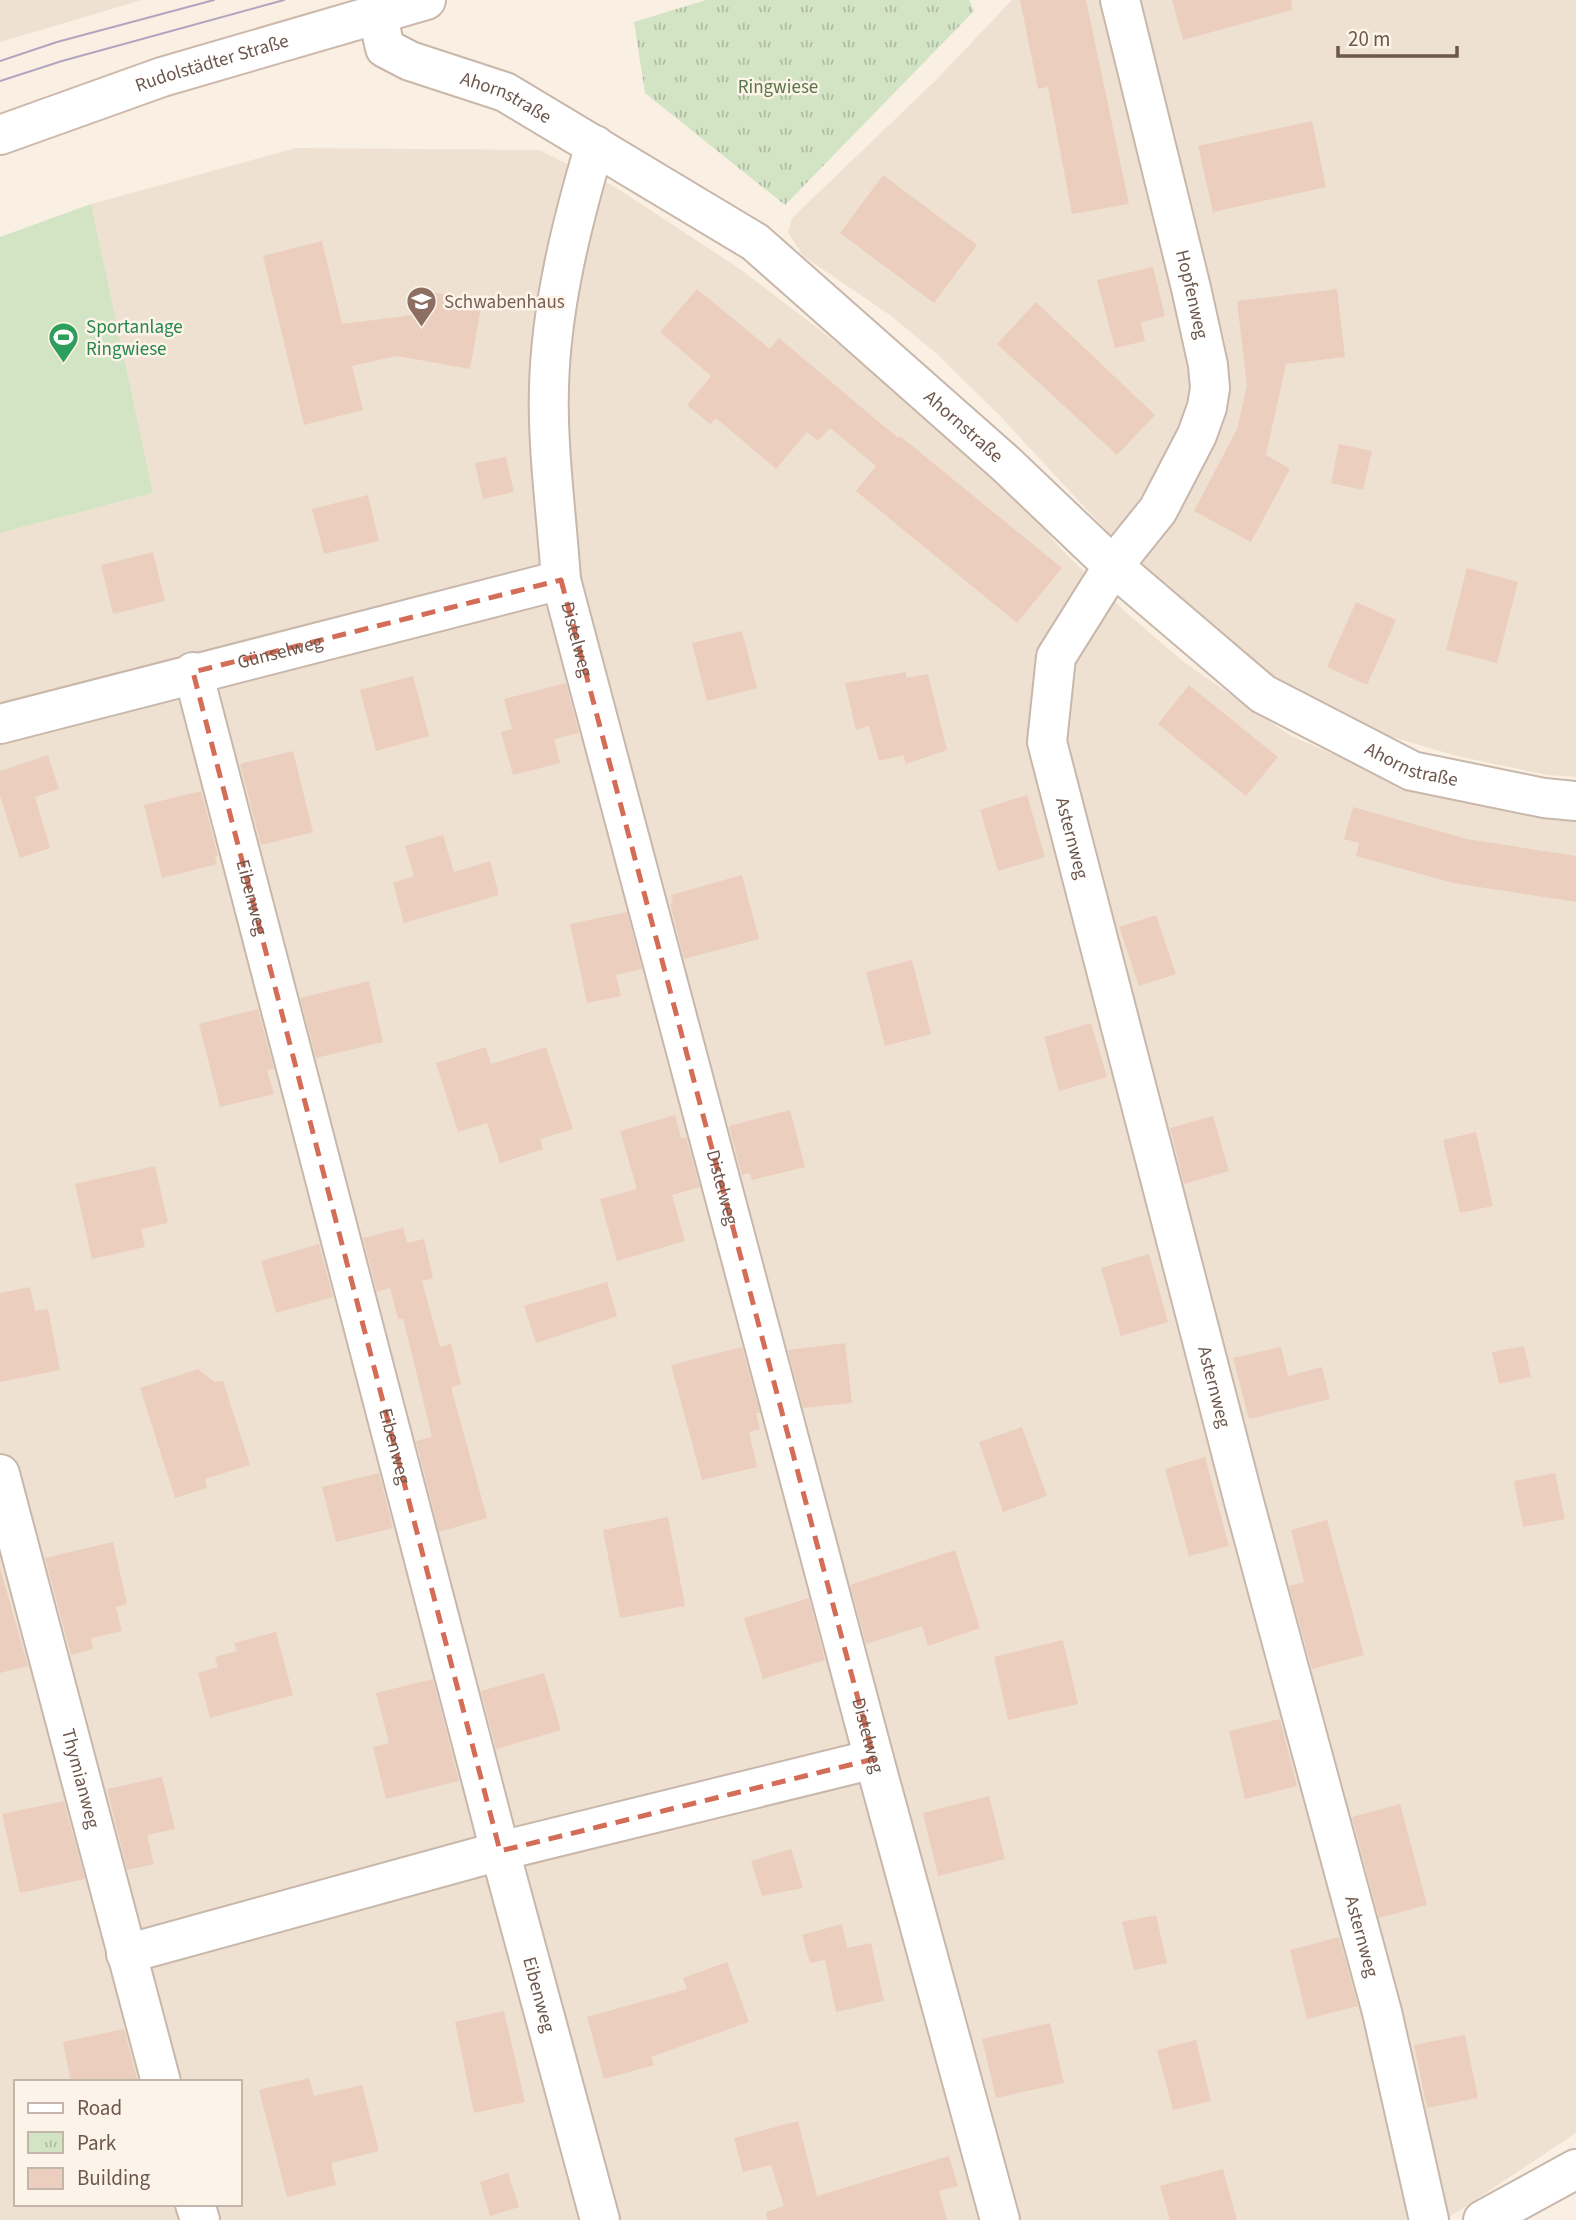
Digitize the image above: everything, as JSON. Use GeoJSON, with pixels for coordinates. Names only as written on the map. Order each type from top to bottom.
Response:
{"type":"FeatureCollection","features":[{"type":"Feature","properties":{"kind":"street","name":"Rudolstädter Straße"},"geometry":{"type":"LineString","coordinates":[[0,135],[162,77],[377,12],[426,0]]}},
{"type":"Feature","properties":{"kind":"street","name":"Hopfenweg"},"geometry":{"type":"LineString","coordinates":[[1113,566],[1158,510],[1200,428],[1209,388],[1208,365],[1191,288],[1120,0]]}},
{"type":"Feature","properties":{"kind":"street","name":"Ahornstraße"},"geometry":{"type":"LineString","coordinates":[[377,12],[385,48],[410,61],[505,92],[755,242],[1006,464],[1113,566],[1263,694],[1412,771],[1544,798],[1576,801]]}},
{"type":"Feature","properties":{"kind":"street","name":"Distelweg"},"geometry":{"type":"LineString","coordinates":[[595,145],[576,208],[562,282],[549,387],[561,580],[873,1759],[1000,2220]]}},
{"type":"Feature","properties":{"kind":"street","name":"Asternweg"},"geometry":{"type":"LineString","coordinates":[[1113,566],[1056,657],[1047,742],[1244,1502],[1382,2012],[1429,2220]]}},
{"type":"Feature","properties":{"kind":"street","name":"Günselweg"},"geometry":{"type":"LineString","coordinates":[[0,724],[193,672],[561,580]]}},
{"type":"Feature","properties":{"kind":"street","name":"Eibenweg"},"geometry":{"type":"LineString","coordinates":[[193,672],[500,1851],[600,2220]]}},
{"type":"Feature","properties":{"kind":"street","name":"Thymianweg"},"geometry":{"type":"LineString","coordinates":[[0,1474],[161,2080]]}},
{"type":"Feature","properties":{"kind":"street"},"geometry":{"type":"LineString","coordinates":[[126,1954],[500,1851],[873,1759]]}},
{"type":"Feature","properties":{"kind":"street"},"geometry":{"type":"LineString","coordinates":[[1483,2220],[1576,2169]]}},
{"type":"Feature","properties":{"kind":"highlighted area"},"geometry":{"type":"Polygon","coordinates":[[[561,580],[874,1759],[500,1851],[193,672],[561,580]]]}},
{"type":"Feature","properties":{"kind":"shaded area"},"geometry":{"type":"Polygon","coordinates":[[[0,0],[142,0],[0,42],[0,0]]]}},
{"type":"Feature","properties":{"kind":"shaded area"},"geometry":{"type":"Polygon","coordinates":[[[1012,0],[1576,0],[1576,777],[1547,775],[1457,756],[1365,729],[1244,662],[1174,604],[1002,418],[937,354],[890,315],[803,256],[788,232],[792,218],[936,80],[1012,0]]]}},
{"type":"Feature","properties":{"kind":"shaded area"},"geometry":{"type":"Polygon","coordinates":[[[296,148],[539,150],[615,187],[740,269],[837,343],[959,445],[1026,508],[1062,550],[1129,615],[1185,663],[1291,736],[1401,783],[1576,818],[1576,2133],[1445,2220],[0,2220],[0,533],[153,493],[91,204],[296,148]]]}},
{"type":"Feature","properties":{"kind":"green space","name":"Ringwiese"},"geometry":{"type":"Polygon","coordinates":[[[706,0],[969,0],[974,11],[785,205],[645,93],[634,22],[706,0]]]}},
{"type":"Feature","properties":{"kind":"green space","name":"Sportanlage Ringwiese"},"geometry":{"type":"Polygon","coordinates":[[[91,204],[153,493],[0,533],[0,237],[91,204]]]}},
{"type":"Feature","properties":{"kind":"building"},"geometry":{"type":"Polygon","coordinates":[[[1020,0],[1086,0],[1129,204],[1072,214],[1048,87],[1038,89],[1020,0]]]}},
{"type":"Feature","properties":{"kind":"building"},"geometry":{"type":"Polygon","coordinates":[[[1172,0],[1291,0],[1292,10],[1183,40],[1172,0]]]}},
{"type":"Feature","properties":{"kind":"building"},"geometry":{"type":"Polygon","coordinates":[[[1312,121],[1326,187],[1213,212],[1198,146],[1312,121]]]}},
{"type":"Feature","properties":{"kind":"building"},"geometry":{"type":"Polygon","coordinates":[[[883,175],[977,245],[934,303],[840,233],[883,175]]]}},
{"type":"Feature","properties":{"kind":"building","name":"Schwabenhaus"},"geometry":{"type":"Polygon","coordinates":[[[322,241],[342,324],[421,314],[426,291],[482,301],[470,369],[397,356],[352,366],[363,410],[304,425],[263,256],[322,241]]]}},
{"type":"Feature","properties":{"kind":"building"},"geometry":{"type":"Polygon","coordinates":[[[1153,267],[1165,316],[1141,322],[1145,341],[1115,348],[1097,280],[1153,267]]]}},
{"type":"Feature","properties":{"kind":"building"},"geometry":{"type":"Polygon","coordinates":[[[697,289],[770,349],[779,338],[898,438],[900,436],[1062,568],[1017,623],[856,491],[876,466],[830,428],[818,441],[807,432],[776,469],[716,418],[710,424],[687,405],[711,376],[660,332],[697,289]]]}},
{"type":"Feature","properties":{"kind":"building"},"geometry":{"type":"Polygon","coordinates":[[[1337,289],[1345,357],[1286,364],[1266,455],[1290,469],[1251,542],[1194,511],[1237,429],[1247,386],[1237,301],[1337,289]]]}},
{"type":"Feature","properties":{"kind":"building"},"geometry":{"type":"Polygon","coordinates":[[[1036,302],[1155,415],[1117,455],[997,344],[1036,302]]]}},
{"type":"Feature","properties":{"kind":"building"},"geometry":{"type":"Polygon","coordinates":[[[1339,444],[1372,451],[1363,490],[1331,483],[1339,444]]]}},
{"type":"Feature","properties":{"kind":"building"},"geometry":{"type":"Polygon","coordinates":[[[506,457],[514,492],[483,499],[475,463],[506,457]]]}},
{"type":"Feature","properties":{"kind":"building"},"geometry":{"type":"Polygon","coordinates":[[[368,495],[379,541],[324,554],[312,509],[368,495]]]}},
{"type":"Feature","properties":{"kind":"building"},"geometry":{"type":"Polygon","coordinates":[[[153,552],[165,601],[113,614],[101,565],[153,552]]]}},
{"type":"Feature","properties":{"kind":"building"},"geometry":{"type":"Polygon","coordinates":[[[1467,568],[1518,582],[1497,663],[1446,650],[1467,568]]]}},
{"type":"Feature","properties":{"kind":"building"},"geometry":{"type":"Polygon","coordinates":[[[1356,602],[1396,620],[1367,685],[1327,667],[1356,602]]]}},
{"type":"Feature","properties":{"kind":"building"},"geometry":{"type":"Polygon","coordinates":[[[742,631],[757,688],[707,701],[692,643],[742,631]]]}},
{"type":"Feature","properties":{"kind":"building"},"geometry":{"type":"Polygon","coordinates":[[[906,672],[906,678],[928,674],[947,750],[906,764],[903,755],[879,761],[869,726],[856,730],[845,683],[906,672]]]}},
{"type":"Feature","properties":{"kind":"building"},"geometry":{"type":"Polygon","coordinates":[[[413,676],[429,736],[376,751],[360,690],[413,676]]]}},
{"type":"Feature","properties":{"kind":"building"},"geometry":{"type":"Polygon","coordinates":[[[566,683],[579,733],[554,739],[560,763],[513,775],[501,732],[512,729],[504,699],[566,683]]]}},
{"type":"Feature","properties":{"kind":"building"},"geometry":{"type":"Polygon","coordinates":[[[1189,685],[1278,757],[1246,796],[1158,724],[1189,685]]]}},
{"type":"Feature","properties":{"kind":"building"},"geometry":{"type":"Polygon","coordinates":[[[293,751],[313,832],[261,845],[240,764],[293,751]]]}},
{"type":"Feature","properties":{"kind":"building"},"geometry":{"type":"Polygon","coordinates":[[[48,755],[59,789],[35,797],[50,848],[20,858],[0,796],[0,771],[48,755]]]}},
{"type":"Feature","properties":{"kind":"building"},"geometry":{"type":"Polygon","coordinates":[[[201,791],[218,856],[215,856],[217,864],[162,878],[144,805],[201,791]]]}},
{"type":"Feature","properties":{"kind":"building"},"geometry":{"type":"Polygon","coordinates":[[[1027,795],[1045,857],[998,871],[980,810],[1027,795]]]}},
{"type":"Feature","properties":{"kind":"building"},"geometry":{"type":"Polygon","coordinates":[[[1353,807],[1467,839],[1576,856],[1576,902],[1453,883],[1356,856],[1359,843],[1344,839],[1353,807]]]}},
{"type":"Feature","properties":{"kind":"building"},"geometry":{"type":"Polygon","coordinates":[[[443,835],[454,872],[490,861],[499,895],[404,923],[393,883],[414,876],[405,846],[443,835]]]}},
{"type":"Feature","properties":{"kind":"building"},"geometry":{"type":"Polygon","coordinates":[[[742,875],[759,939],[684,959],[670,904],[673,903],[671,895],[742,875]]]}},
{"type":"Feature","properties":{"kind":"building"},"geometry":{"type":"Polygon","coordinates":[[[627,912],[642,969],[616,975],[621,996],[587,1003],[570,924],[627,912]]]}},
{"type":"Feature","properties":{"kind":"building"},"geometry":{"type":"Polygon","coordinates":[[[1156,915],[1176,974],[1139,986],[1119,927],[1156,915]]]}},
{"type":"Feature","properties":{"kind":"building"},"geometry":{"type":"Polygon","coordinates":[[[912,960],[931,1034],[885,1046],[866,972],[912,960]]]}},
{"type":"Feature","properties":{"kind":"building"},"geometry":{"type":"Polygon","coordinates":[[[369,981],[383,1042],[316,1058],[300,998],[369,981]]]}},
{"type":"Feature","properties":{"kind":"building"},"geometry":{"type":"Polygon","coordinates":[[[258,1009],[274,1069],[267,1070],[274,1094],[220,1107],[199,1024],[258,1009]]]}},
{"type":"Feature","properties":{"kind":"building"},"geometry":{"type":"Polygon","coordinates":[[[1091,1023],[1107,1077],[1059,1091],[1044,1037],[1091,1023]]]}},
{"type":"Feature","properties":{"kind":"building"},"geometry":{"type":"Polygon","coordinates":[[[486,1047],[491,1064],[546,1047],[573,1129],[540,1139],[543,1149],[500,1163],[487,1123],[458,1132],[436,1063],[486,1047]]]}},
{"type":"Feature","properties":{"kind":"building"},"geometry":{"type":"Polygon","coordinates":[[[790,1110],[805,1167],[752,1180],[750,1173],[742,1175],[729,1126],[790,1110]]]}},
{"type":"Feature","properties":{"kind":"building"},"geometry":{"type":"Polygon","coordinates":[[[675,1115],[681,1138],[686,1137],[700,1187],[672,1195],[685,1241],[617,1261],[600,1199],[637,1189],[620,1131],[675,1115]]]}},
{"type":"Feature","properties":{"kind":"building"},"geometry":{"type":"Polygon","coordinates":[[[1213,1116],[1229,1171],[1184,1184],[1170,1128],[1213,1116]]]}},
{"type":"Feature","properties":{"kind":"building"},"geometry":{"type":"Polygon","coordinates":[[[1476,1132],[1493,1206],[1460,1213],[1443,1140],[1476,1132]]]}},
{"type":"Feature","properties":{"kind":"building"},"geometry":{"type":"Polygon","coordinates":[[[155,1166],[168,1223],[141,1229],[145,1247],[92,1259],[75,1184],[155,1166]]]}},
{"type":"Feature","properties":{"kind":"building"},"geometry":{"type":"Polygon","coordinates":[[[403,1228],[407,1243],[424,1239],[433,1278],[422,1281],[440,1347],[451,1344],[461,1384],[451,1387],[487,1518],[439,1532],[416,1441],[432,1437],[403,1318],[398,1319],[390,1288],[377,1292],[363,1238],[403,1228]]]}},
{"type":"Feature","properties":{"kind":"building"},"geometry":{"type":"Polygon","coordinates":[[[319,1244],[333,1297],[276,1313],[261,1261],[319,1244]]]}},
{"type":"Feature","properties":{"kind":"building"},"geometry":{"type":"Polygon","coordinates":[[[1149,1254],[1168,1322],[1121,1336],[1101,1268],[1149,1254]]]}},
{"type":"Feature","properties":{"kind":"building"},"geometry":{"type":"Polygon","coordinates":[[[607,1282],[617,1316],[536,1343],[524,1306],[607,1282]]]}},
{"type":"Feature","properties":{"kind":"building"},"geometry":{"type":"Polygon","coordinates":[[[30,1287],[35,1311],[48,1309],[60,1370],[0,1382],[0,1293],[30,1287]]]}},
{"type":"Feature","properties":{"kind":"building"},"geometry":{"type":"Polygon","coordinates":[[[845,1343],[852,1403],[803,1408],[788,1350],[845,1343]]]}},
{"type":"Feature","properties":{"kind":"building"},"geometry":{"type":"Polygon","coordinates":[[[1524,1346],[1531,1377],[1499,1384],[1492,1352],[1524,1346]]]}},
{"type":"Feature","properties":{"kind":"building"},"geometry":{"type":"Polygon","coordinates":[[[742,1347],[760,1413],[756,1413],[760,1429],[749,1432],[757,1467],[702,1480],[671,1365],[742,1347]]]}},
{"type":"Feature","properties":{"kind":"building"},"geometry":{"type":"Polygon","coordinates":[[[1281,1347],[1288,1376],[1322,1367],[1330,1399],[1249,1419],[1233,1358],[1281,1347]]]}},
{"type":"Feature","properties":{"kind":"building"},"geometry":{"type":"Polygon","coordinates":[[[198,1369],[214,1382],[223,1381],[250,1465],[205,1479],[207,1488],[175,1498],[140,1388],[198,1369]]]}},
{"type":"Feature","properties":{"kind":"building"},"geometry":{"type":"Polygon","coordinates":[[[1022,1427],[1047,1496],[1003,1512],[979,1442],[1022,1427]]]}},
{"type":"Feature","properties":{"kind":"building"},"geometry":{"type":"Polygon","coordinates":[[[1205,1457],[1229,1546],[1189,1556],[1165,1469],[1205,1457]]]}},
{"type":"Feature","properties":{"kind":"building"},"geometry":{"type":"Polygon","coordinates":[[[379,1473],[393,1528],[336,1542],[322,1487],[379,1473]]]}},
{"type":"Feature","properties":{"kind":"building"},"geometry":{"type":"Polygon","coordinates":[[[1555,1473],[1565,1519],[1523,1527],[1514,1481],[1555,1473]]]}},
{"type":"Feature","properties":{"kind":"building"},"geometry":{"type":"Polygon","coordinates":[[[668,1517],[685,1606],[620,1618],[603,1530],[668,1517]]]}},
{"type":"Feature","properties":{"kind":"building"},"geometry":{"type":"Polygon","coordinates":[[[1327,1520],[1364,1655],[1312,1669],[1289,1586],[1304,1582],[1291,1530],[1327,1520]]]}},
{"type":"Feature","properties":{"kind":"building"},"geometry":{"type":"Polygon","coordinates":[[[113,1542],[127,1604],[116,1607],[122,1631],[91,1638],[93,1649],[71,1655],[45,1558],[113,1542]]]}},
{"type":"Feature","properties":{"kind":"building"},"geometry":{"type":"Polygon","coordinates":[[[955,1550],[980,1628],[928,1646],[922,1626],[866,1644],[850,1585],[955,1550]]]}},
{"type":"Feature","properties":{"kind":"building"},"geometry":{"type":"Polygon","coordinates":[[[0,1568],[28,1666],[0,1673],[0,1568]]]}},
{"type":"Feature","properties":{"kind":"building"},"geometry":{"type":"Polygon","coordinates":[[[809,1598],[825,1660],[763,1679],[744,1618],[809,1598]]]}},
{"type":"Feature","properties":{"kind":"building"},"geometry":{"type":"Polygon","coordinates":[[[276,1632],[293,1695],[210,1718],[198,1673],[218,1667],[215,1657],[237,1651],[234,1643],[276,1632]]]}},
{"type":"Feature","properties":{"kind":"building"},"geometry":{"type":"Polygon","coordinates":[[[1063,1640],[1078,1704],[1008,1720],[994,1657],[1063,1640]]]}},
{"type":"Feature","properties":{"kind":"building"},"geometry":{"type":"Polygon","coordinates":[[[544,1673],[561,1730],[496,1749],[481,1691],[544,1673]]]}},
{"type":"Feature","properties":{"kind":"building"},"geometry":{"type":"Polygon","coordinates":[[[433,1679],[459,1781],[386,1799],[373,1747],[389,1743],[376,1693],[433,1679]]]}},
{"type":"Feature","properties":{"kind":"building"},"geometry":{"type":"Polygon","coordinates":[[[1280,1719],[1297,1786],[1245,1799],[1229,1731],[1280,1719]]]}},
{"type":"Feature","properties":{"kind":"building"},"geometry":{"type":"Polygon","coordinates":[[[162,1777],[175,1829],[147,1835],[154,1864],[127,1870],[107,1789],[162,1777]]]}},
{"type":"Feature","properties":{"kind":"building"},"geometry":{"type":"Polygon","coordinates":[[[989,1796],[1005,1859],[938,1876],[923,1813],[989,1796]]]}},
{"type":"Feature","properties":{"kind":"building"},"geometry":{"type":"Polygon","coordinates":[[[64,1801],[85,1879],[20,1893],[2,1814],[64,1801]]]}},
{"type":"Feature","properties":{"kind":"building"},"geometry":{"type":"Polygon","coordinates":[[[1400,1804],[1427,1905],[1379,1918],[1352,1817],[1400,1804]]]}},
{"type":"Feature","properties":{"kind":"building"},"geometry":{"type":"Polygon","coordinates":[[[791,1849],[803,1888],[762,1896],[751,1861],[791,1849]]]}},
{"type":"Feature","properties":{"kind":"building"},"geometry":{"type":"Polygon","coordinates":[[[1156,1915],[1167,1963],[1134,1970],[1122,1922],[1156,1915]]]}},
{"type":"Feature","properties":{"kind":"building"},"geometry":{"type":"Polygon","coordinates":[[[842,1924],[847,1948],[871,1943],[884,2001],[836,2012],[825,1960],[810,1963],[802,1935],[842,1924]]]}},
{"type":"Feature","properties":{"kind":"building"},"geometry":{"type":"Polygon","coordinates":[[[1339,1937],[1358,2006],[1307,2019],[1290,1950],[1339,1937]]]}},
{"type":"Feature","properties":{"kind":"building"},"geometry":{"type":"Polygon","coordinates":[[[727,1962],[749,2022],[651,2057],[654,2065],[604,2079],[587,2017],[687,1989],[683,1978],[727,1962]]]}},
{"type":"Feature","properties":{"kind":"building"},"geometry":{"type":"Polygon","coordinates":[[[504,2011],[525,2102],[474,2113],[455,2022],[504,2011]]]}},
{"type":"Feature","properties":{"kind":"building"},"geometry":{"type":"Polygon","coordinates":[[[1050,2023],[1064,2083],[996,2098],[982,2039],[1050,2023]]]}},
{"type":"Feature","properties":{"kind":"building"},"geometry":{"type":"Polygon","coordinates":[[[124,2029],[137,2080],[71,2080],[63,2042],[124,2029]]]}},
{"type":"Feature","properties":{"kind":"building"},"geometry":{"type":"Polygon","coordinates":[[[1465,2035],[1478,2098],[1427,2108],[1414,2045],[1465,2035]]]}},
{"type":"Feature","properties":{"kind":"building"},"geometry":{"type":"Polygon","coordinates":[[[1196,2040],[1211,2101],[1173,2110],[1157,2050],[1196,2040]]]}},
{"type":"Feature","properties":{"kind":"building"},"geometry":{"type":"Polygon","coordinates":[[[309,2078],[314,2096],[362,2085],[379,2151],[331,2163],[336,2185],[287,2197],[259,2090],[309,2078]]]}},
{"type":"Feature","properties":{"kind":"building"},"geometry":{"type":"Polygon","coordinates":[[[798,2121],[817,2196],[949,2156],[958,2186],[939,2191],[947,2220],[767,2220],[766,2212],[784,2206],[771,2165],[743,2172],[734,2138],[798,2121]]]}},
{"type":"Feature","properties":{"kind":"building"},"geometry":{"type":"Polygon","coordinates":[[[1223,2169],[1237,2220],[1170,2220],[1160,2186],[1223,2169]]]}},
{"type":"Feature","properties":{"kind":"building"},"geometry":{"type":"Polygon","coordinates":[[[508,2173],[519,2207],[490,2216],[480,2182],[508,2173]]]}},
{"type":"Feature","properties":{"kind":"tram line"},"geometry":{"type":"LineString","coordinates":[[0,61],[57,42],[214,0]]}},
{"type":"Feature","properties":{"kind":"tram line"},"geometry":{"type":"LineString","coordinates":[[0,81],[62,61],[284,0]]}},
{"type":"Feature","properties":{"kind":"place","name":"Schwabenhaus"},"geometry":{"type":"Point","coordinates":[421,329]}},
{"type":"Feature","properties":{"kind":"place","name":"Sportanlage Ringwiese"},"geometry":{"type":"Point","coordinates":[63,365]}}]}
